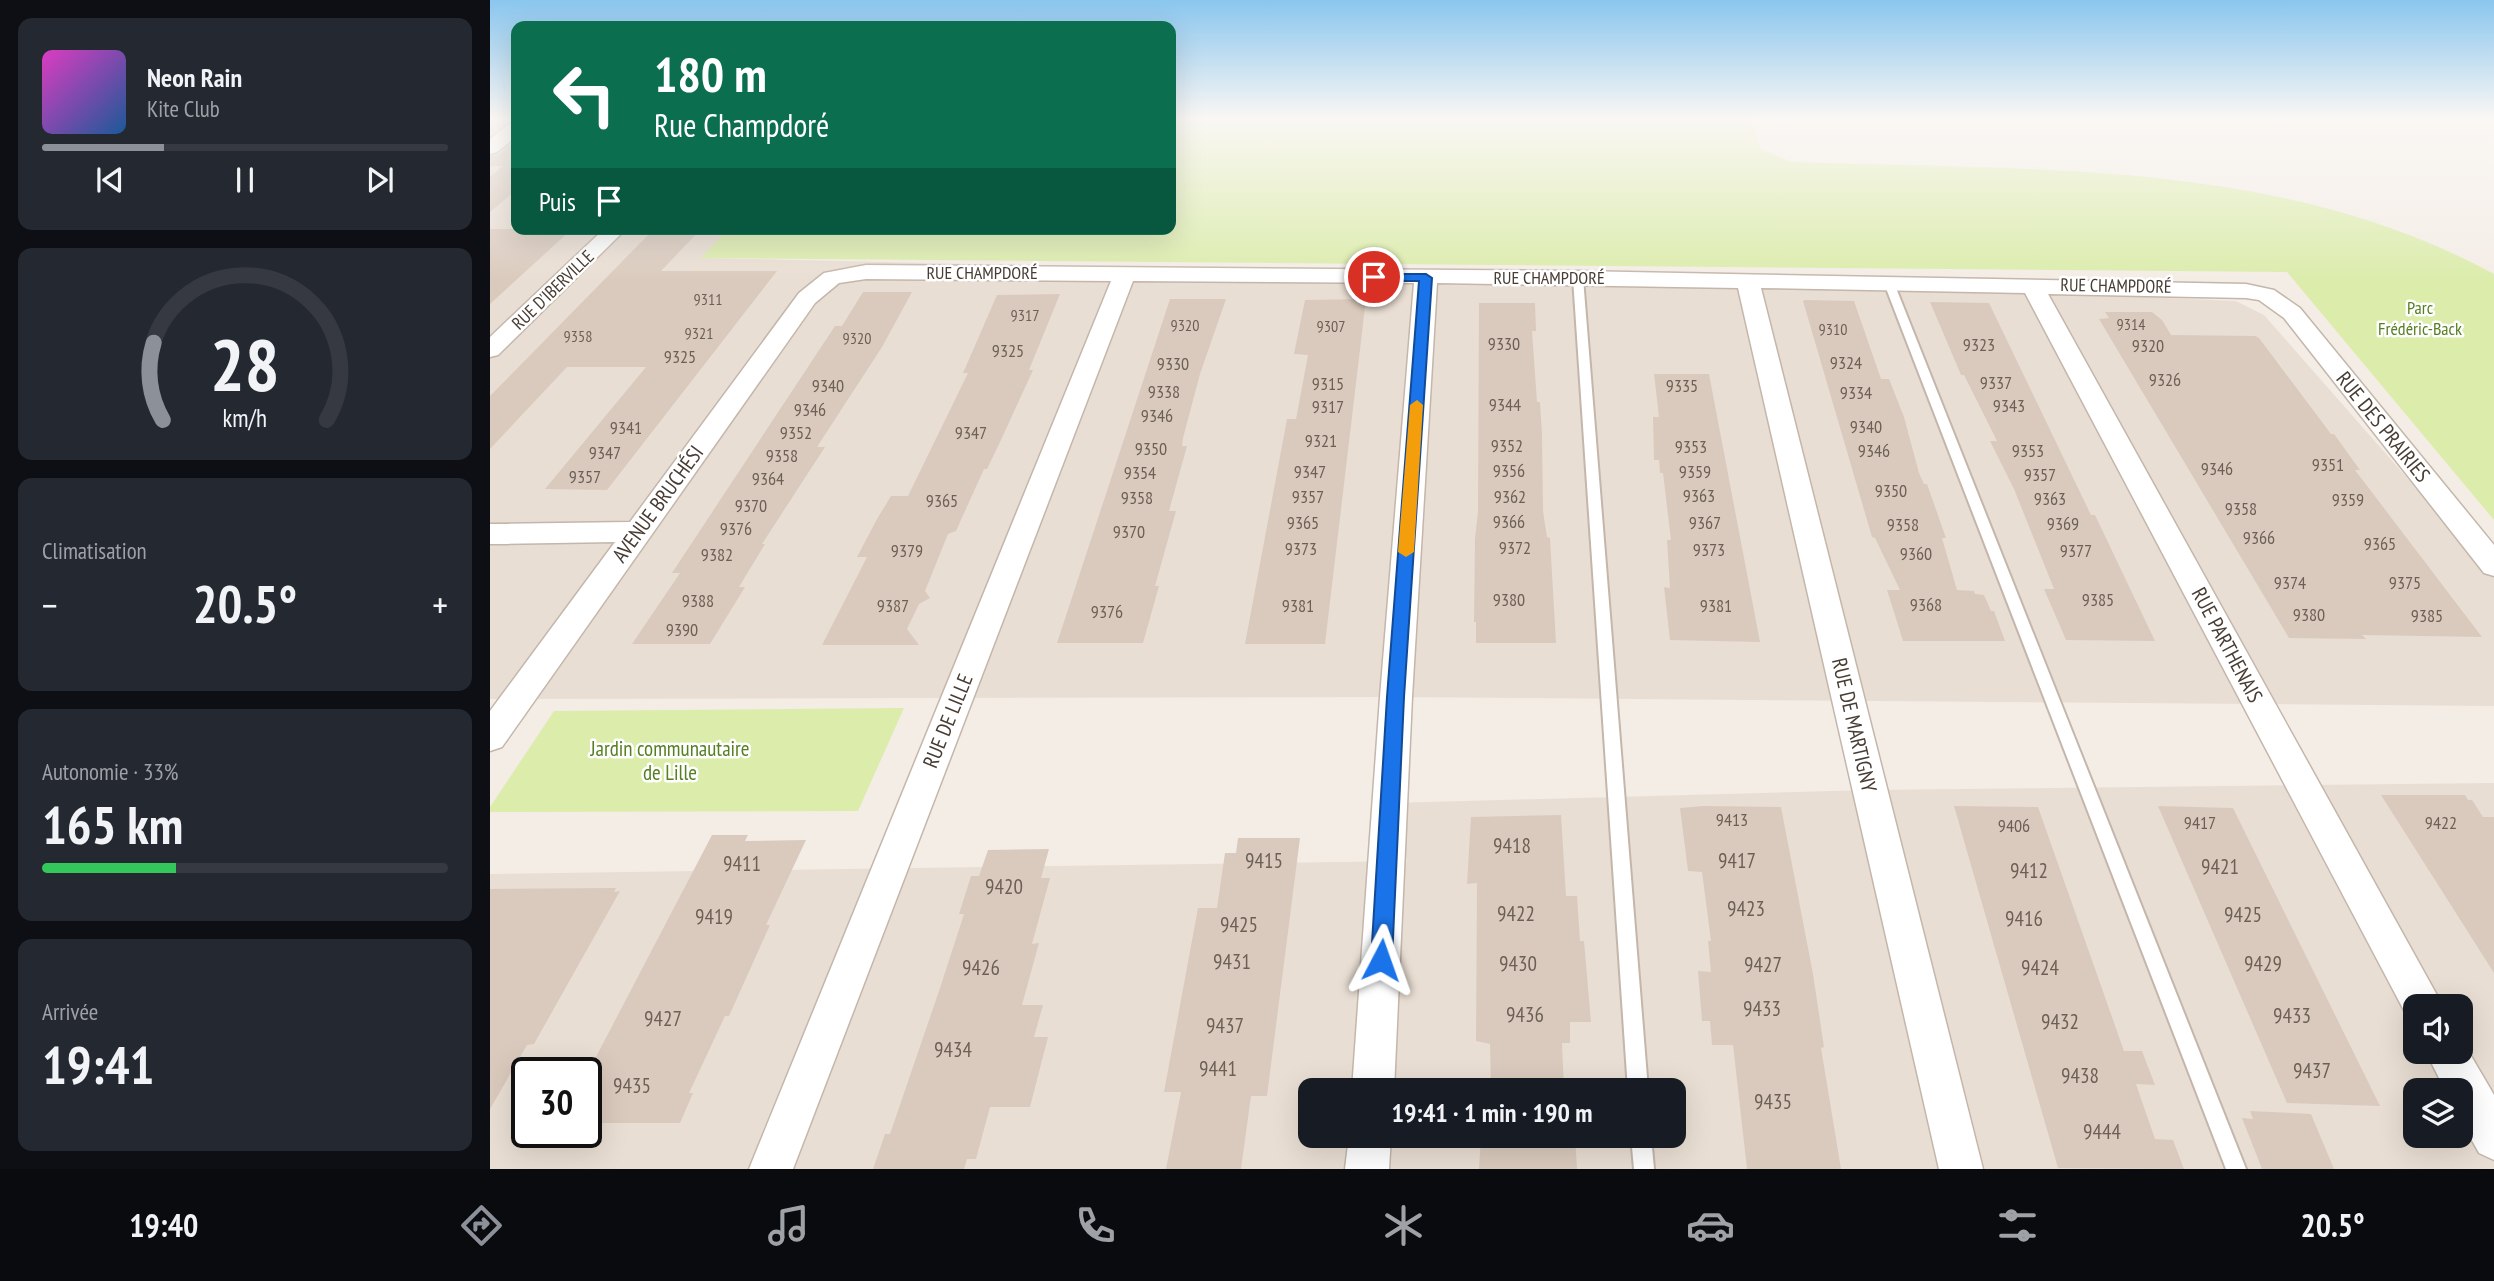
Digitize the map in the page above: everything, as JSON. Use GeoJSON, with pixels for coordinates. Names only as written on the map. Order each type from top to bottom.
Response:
{"type":"FeatureCollection","features":[{"type":"Feature","properties":{"kind":"street","name":"RUE D'IBERVILLE"},"geometry":{"type":"LineString","coordinates":[[490,350],[610,235]]}},
{"type":"Feature","properties":{"kind":"street","name":"RUE CHAMPDORÉ"},"geometry":{"type":"LineString","coordinates":[[832,278],[866,272],[1578,278],[2228,289],[2266,295]]}},
{"type":"Feature","properties":{"kind":"street","name":"RUE DE LILLE"},"geometry":{"type":"LineString","coordinates":[[771,1169],[1125,274]]}},
{"type":"Feature","properties":{"kind":"street","name":"AVENUE BRUCHÉSI"},"geometry":{"type":"LineString","coordinates":[[490,737],[807,298],[832,278]]}},
{"type":"Feature","properties":{"kind":"street"},"geometry":{"type":"LineString","coordinates":[[1374,1078],[1396,697],[1426,278]]}},
{"type":"Feature","properties":{"kind":"street","name":"RUE DE MARTIGNY"},"geometry":{"type":"LineString","coordinates":[[1748,281],[1961,1169]]}},
{"type":"Feature","properties":{"kind":"street","name":"RUE PARTHENAIS"},"geometry":{"type":"LineString","coordinates":[[2032,285],[2416,994]]}},
{"type":"Feature","properties":{"kind":"street","name":"RUE DES PRAIRIES"},"geometry":{"type":"LineString","coordinates":[[2266,295],[2292,313],[2494,565]]}},
{"type":"Feature","properties":{"kind":"street"},"geometry":{"type":"LineString","coordinates":[[490,534],[638,532]]}},
{"type":"Feature","properties":{"kind":"street"},"geometry":{"type":"LineString","coordinates":[[2454,1064],[2494,1138]]}},
{"type":"Feature","properties":{"kind":"street"},"geometry":{"type":"LineString","coordinates":[[1367,1169],[1369,1148]]}},
{"type":"Feature","properties":{"kind":"lane"},"geometry":{"type":"LineString","coordinates":[[1578,278],[1637,1078]]}},
{"type":"Feature","properties":{"kind":"lane"},"geometry":{"type":"LineString","coordinates":[[1889,283],[2236,1169]]}},
{"type":"Feature","properties":{"kind":"lane"},"geometry":{"type":"LineString","coordinates":[[1643,1148],[1644,1169]]}},
{"type":"Feature","properties":{"kind":"shaded area"},"geometry":{"type":"Polygon","coordinates":[[[490,173],[511,173],[511,235],[723,235],[702,258],[1797,282],[2236,301],[2264,315],[2494,577],[2494,706],[1396,697],[490,699],[490,173]]]}},
{"type":"Feature","properties":{"kind":"shaded area"},"geometry":{"type":"Polygon","coordinates":[[[2494,783],[2494,1169],[490,1169],[490,874],[1407,861],[1391,803],[1869,790],[2494,783]]]}},
{"type":"Feature","properties":{"kind":"green space","name":"Parc Frédéric-Back"},"geometry":{"type":"Polygon","coordinates":[[[1176,173],[2084,173],[2151,177],[2240,190],[2327,208],[2412,236],[2494,274],[2494,520],[2287,272],[701,258],[722,235],[1176,235],[1176,173]]]}},
{"type":"Feature","properties":{"kind":"green space","name":"Jardin communautaire de Lille"},"geometry":{"type":"Polygon","coordinates":[[[904,708],[858,811],[490,812],[490,807],[554,711],[904,708]]]}},
{"type":"Feature","properties":{"kind":"building"},"geometry":{"type":"Polygon","coordinates":[[[495,173],[511,173],[511,194],[490,212],[490,177],[495,173]]]}},
{"type":"Feature","properties":{"kind":"building"},"geometry":{"type":"Polygon","coordinates":[[[490,229],[511,229],[511,235],[565,235],[490,304],[490,229]]]}},
{"type":"Feature","properties":{"kind":"building"},"geometry":{"type":"Polygon","coordinates":[[[648,235],[695,235],[661,271],[777,271],[607,490],[545,489],[646,367],[567,367],[490,449],[490,396],[648,235]]]}},
{"type":"Feature","properties":{"kind":"building"},"geometry":{"type":"Polygon","coordinates":[[[863,292],[912,292],[882,347],[817,447],[825,447],[762,544],[765,544],[739,587],[745,587],[710,644],[632,644],[680,573],[672,573],[835,326],[842,326],[863,292]]]}},
{"type":"Feature","properties":{"kind":"building"},"geometry":{"type":"Polygon","coordinates":[[[1060,294],[1029,370],[1033,370],[1001,440],[987,469],[984,469],[956,531],[948,534],[925,591],[930,598],[919,604],[907,629],[919,645],[822,645],[867,557],[857,557],[877,519],[891,496],[908,496],[968,373],[963,373],[997,295],[1060,294]]]}},
{"type":"Feature","properties":{"kind":"building"},"geometry":{"type":"Polygon","coordinates":[[[1170,299],[1226,299],[1200,374],[1183,438],[1182,446],[1187,446],[1169,511],[1176,511],[1155,586],[1159,586],[1143,643],[1057,643],[1170,299]]]}},
{"type":"Feature","properties":{"kind":"building"},"geometry":{"type":"Polygon","coordinates":[[[1366,299],[1325,644],[1245,644],[1287,419],[1296,419],[1308,355],[1294,354],[1305,300],[1366,299]]]}},
{"type":"Feature","properties":{"kind":"building"},"geometry":{"type":"Polygon","coordinates":[[[1803,301],[1854,301],[1881,379],[1889,379],[1904,417],[1919,473],[1924,484],[1927,484],[1946,538],[1942,538],[1957,590],[1974,591],[1975,594],[1984,595],[1991,611],[1994,611],[2005,641],[1903,641],[1887,590],[1900,590],[1875,538],[1872,537],[1803,301]]]}},
{"type":"Feature","properties":{"kind":"building"},"geometry":{"type":"Polygon","coordinates":[[[1930,302],[1989,303],[2155,641],[2066,640],[2044,589],[2054,589],[2014,489],[1990,441],[1997,441],[1964,375],[1961,375],[1930,302]]]}},
{"type":"Feature","properties":{"kind":"building"},"geometry":{"type":"Polygon","coordinates":[[[1479,303],[1535,303],[1536,331],[1532,331],[1542,434],[1543,511],[1547,537],[1550,538],[1556,643],[1476,643],[1474,622],[1478,512],[1479,303]]]}},
{"type":"Feature","properties":{"kind":"building"},"geometry":{"type":"Polygon","coordinates":[[[2105,312],[2152,312],[2162,320],[2171,335],[2259,338],[2331,434],[2334,434],[2360,470],[2355,470],[2482,637],[2362,635],[2366,639],[2289,638],[2099,319],[2109,318],[2105,312]]]}},
{"type":"Feature","properties":{"kind":"building"},"geometry":{"type":"Polygon","coordinates":[[[1654,374],[1709,374],[1760,642],[1670,640],[1664,587],[1670,588],[1667,540],[1671,540],[1663,473],[1660,473],[1659,460],[1654,460],[1653,417],[1659,417],[1654,374]]]}},
{"type":"Feature","properties":{"kind":"building"},"geometry":{"type":"Polygon","coordinates":[[[2381,795],[2465,795],[2468,800],[2472,800],[2483,817],[2494,817],[2494,973],[2381,795]]]}},
{"type":"Feature","properties":{"kind":"building"},"geometry":{"type":"Polygon","coordinates":[[[1954,806],[2038,807],[2124,1051],[2142,1051],[2155,1085],[2136,1084],[2155,1139],[2173,1140],[2184,1169],[2058,1168],[1954,806]]]}},
{"type":"Feature","properties":{"kind":"building"},"geometry":{"type":"Polygon","coordinates":[[[2158,806],[2233,808],[2380,1106],[2287,1103],[2158,806]]]}},
{"type":"Feature","properties":{"kind":"building"},"geometry":{"type":"Polygon","coordinates":[[[1781,807],[1813,974],[1824,1047],[1821,1048],[1841,1169],[1747,1169],[1733,1045],[1712,1045],[1710,1021],[1702,1021],[1698,971],[1711,972],[1708,941],[1711,941],[1702,872],[1688,871],[1680,808],[1781,807]]]}},
{"type":"Feature","properties":{"kind":"building"},"geometry":{"type":"Polygon","coordinates":[[[1561,815],[1566,896],[1577,896],[1591,1022],[1570,1022],[1570,1043],[1562,1043],[1563,1078],[1491,1078],[1490,1044],[1476,1041],[1477,883],[1467,884],[1471,817],[1561,815]]]}},
{"type":"Feature","properties":{"kind":"building"},"geometry":{"type":"Polygon","coordinates":[[[712,835],[748,835],[745,841],[806,840],[766,925],[770,925],[729,1016],[725,1016],[689,1093],[693,1093],[680,1123],[602,1123],[602,1057],[596,1057],[712,835]]]}},
{"type":"Feature","properties":{"kind":"building"},"geometry":{"type":"Polygon","coordinates":[[[1238,838],[1300,838],[1267,1096],[1251,1096],[1241,1169],[1166,1169],[1181,1092],[1164,1092],[1198,908],[1217,908],[1225,853],[1236,853],[1238,838]]]}},
{"type":"Feature","properties":{"kind":"building"},"geometry":{"type":"Polygon","coordinates":[[[1049,849],[1041,878],[1050,878],[1032,944],[1039,943],[1022,1005],[1043,1005],[1034,1037],[1048,1037],[1030,1107],[990,1107],[976,1159],[967,1159],[964,1169],[873,1169],[885,1134],[890,1134],[940,988],[964,914],[959,914],[971,876],[979,876],[988,850],[1049,849]]]}},
{"type":"Feature","properties":{"kind":"building"},"geometry":{"type":"Polygon","coordinates":[[[616,888],[614,892],[620,891],[534,1044],[527,1045],[520,1057],[511,1057],[511,1073],[490,1109],[490,889],[616,888]]]}},
{"type":"Feature","properties":{"kind":"building"},"geometry":{"type":"Polygon","coordinates":[[[2250,1111],[2311,1114],[2334,1169],[2262,1169],[2242,1118],[2253,1119],[2250,1111]]]}},
{"type":"Feature","properties":{"kind":"building"},"geometry":{"type":"Polygon","coordinates":[[[1480,1148],[1576,1148],[1577,1169],[1479,1169],[1480,1148]]]}},
{"type":"Feature","properties":{"kind":"slow traffic"},"geometry":{"type":"LineString","coordinates":[[1406,552],[1417,405]]}},
{"type":"Feature","properties":{"kind":"route"},"geometry":{"type":"LineString","coordinates":[[1374,277],[1426,278],[1396,697],[1381,960]]}}]}
